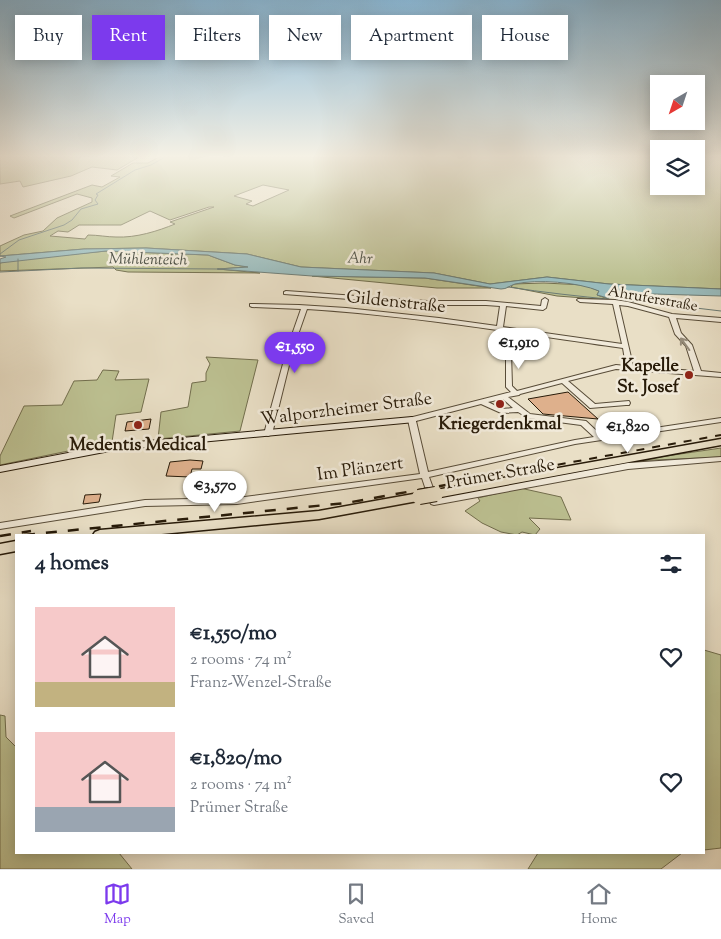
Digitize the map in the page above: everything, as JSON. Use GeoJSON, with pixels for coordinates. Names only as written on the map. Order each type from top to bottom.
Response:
{"type":"FeatureCollection","features":[{"type":"Feature","properties":{"kind":"main road"},"geometry":{"type":"LineString","coordinates":[[111,534],[319,515],[419,497],[435,498],[721,442]]}},
{"type":"Feature","properties":{"kind":"main road"},"geometry":{"type":"LineString","coordinates":[[0,549],[15,546]]}},
{"type":"Feature","properties":{"kind":"street"},"geometry":{"type":"LineString","coordinates":[[268,434],[290,349],[313,292]]}},
{"type":"Feature","properties":{"kind":"street"},"geometry":{"type":"LineString","coordinates":[[286,293],[313,292],[427,303],[470,302],[543,308],[545,300]]}},
{"type":"Feature","properties":{"kind":"street","name":"Ahruferstraße"},"geometry":{"type":"LineString","coordinates":[[580,300],[640,306],[672,316],[721,320]]}},
{"type":"Feature","properties":{"kind":"street"},"geometry":{"type":"LineString","coordinates":[[500,328],[504,304]]}},
{"type":"Feature","properties":{"kind":"street"},"geometry":{"type":"LineString","coordinates":[[615,304],[630,367]]}},
{"type":"Feature","properties":{"kind":"street","name":"Gildenstraße"},"geometry":{"type":"LineString","coordinates":[[252,305],[349,310],[500,328],[626,347]]}},
{"type":"Feature","properties":{"kind":"street"},"geometry":{"type":"LineString","coordinates":[[672,316],[678,334],[689,345],[698,372]]}},
{"type":"Feature","properties":{"kind":"street"},"geometry":{"type":"LineString","coordinates":[[508,352],[509,387],[517,394]]}},
{"type":"Feature","properties":{"kind":"street","name":"Walporzheimer Straße"},"geometry":{"type":"LineString","coordinates":[[0,469],[115,447],[412,420],[505,398],[565,382],[607,368],[630,367],[698,372],[721,376]]}},
{"type":"Feature","properties":{"kind":"street"},"geometry":{"type":"LineString","coordinates":[[565,382],[593,406],[626,403]]}},
{"type":"Feature","properties":{"kind":"street"},"geometry":{"type":"LineString","coordinates":[[505,398],[518,410],[536,418],[583,423],[600,438]]}},
{"type":"Feature","properties":{"kind":"street"},"geometry":{"type":"LineString","coordinates":[[484,403],[501,411],[518,410]]}},
{"type":"Feature","properties":{"kind":"street"},"geometry":{"type":"LineString","coordinates":[[412,420],[424,474],[435,498]]}},
{"type":"Feature","properties":{"kind":"street","name":"Im Plänzert"},"geometry":{"type":"LineString","coordinates":[[0,526],[145,503],[236,501],[424,474],[471,466],[551,446],[721,420]]}},
{"type":"Feature","properties":{"kind":"street","name":"Prümer Straße"},"geometry":{"type":"LineString","coordinates":[[435,498],[628,466],[721,460]]}},
{"type":"Feature","properties":{"kind":"green space"},"geometry":{"type":"Polygon","coordinates":[[[59,198],[68,198],[14,218],[10,216],[59,198]]]}},
{"type":"Feature","properties":{"kind":"green space"},"geometry":{"type":"Polygon","coordinates":[[[90,198],[240,198],[252,201],[246,204],[253,206],[272,198],[721,198],[721,289],[609,284],[547,277],[490,284],[434,273],[301,267],[247,254],[146,248],[84,249],[0,256],[0,246],[24,235],[43,231],[57,218],[92,202],[90,198]],[[214,207],[170,220],[150,211],[121,225],[79,225],[68,232],[58,231],[50,236],[85,239],[88,235],[124,237],[139,235],[175,224],[170,222],[214,207]]]}},
{"type":"Feature","properties":{"kind":"green space"},"geometry":{"type":"Polygon","coordinates":[[[106,251],[208,255],[235,265],[249,267],[218,269],[260,273],[128,272],[116,270],[113,267],[0,271],[0,263],[12,260],[106,251]]]}},
{"type":"Feature","properties":{"kind":"green space"},"geometry":{"type":"Polygon","coordinates":[[[312,276],[425,278],[491,288],[437,288],[312,276]]]}},
{"type":"Feature","properties":{"kind":"green space"},"geometry":{"type":"Polygon","coordinates":[[[513,284],[585,285],[599,291],[597,295],[611,300],[557,296],[511,287],[513,284]]]}},
{"type":"Feature","properties":{"kind":"green space"},"geometry":{"type":"Polygon","coordinates":[[[206,357],[258,360],[240,431],[158,439],[161,412],[188,407],[192,383],[206,381],[206,373],[210,364],[206,357]]]}},
{"type":"Feature","properties":{"kind":"green space"},"geometry":{"type":"Polygon","coordinates":[[[103,370],[119,371],[115,380],[149,379],[141,412],[116,415],[112,442],[0,465],[0,456],[24,406],[62,405],[74,381],[97,380],[103,370]]]}},
{"type":"Feature","properties":{"kind":"green space"},"geometry":{"type":"Polygon","coordinates":[[[721,448],[721,457],[633,461],[721,448]]]}},
{"type":"Feature","properties":{"kind":"green space"},"geometry":{"type":"Polygon","coordinates":[[[520,488],[561,497],[571,520],[529,518],[540,529],[536,534],[501,532],[482,523],[465,511],[480,501],[478,498],[520,488]]]}},
{"type":"Feature","properties":{"kind":"green space"},"geometry":{"type":"Polygon","coordinates":[[[705,650],[721,655],[721,848],[705,850],[705,650]]]}},
{"type":"Feature","properties":{"kind":"green space"},"geometry":{"type":"Polygon","coordinates":[[[0,715],[5,716],[6,737],[15,746],[15,854],[120,854],[132,869],[0,869],[0,715]]]}},
{"type":"Feature","properties":{"kind":"green space"},"geometry":{"type":"Polygon","coordinates":[[[537,854],[681,854],[661,869],[528,869],[537,854]]]}},
{"type":"Feature","properties":{"kind":"water"},"geometry":{"type":"Polygon","coordinates":[[[146,248],[247,254],[301,267],[434,273],[490,284],[547,277],[609,284],[721,289],[721,296],[621,293],[608,298],[597,295],[599,291],[590,288],[557,282],[524,282],[501,289],[425,278],[312,276],[217,269],[248,267],[235,265],[208,255],[106,251],[0,263],[0,259],[6,257],[0,256],[84,249],[146,248]]]}},
{"type":"Feature","properties":{"kind":"building"},"geometry":{"type":"Polygon","coordinates":[[[568,392],[598,419],[543,414],[528,399],[568,392]]]}},
{"type":"Feature","properties":{"kind":"building","name":"Medentis Medical"},"geometry":{"type":"Polygon","coordinates":[[[151,419],[149,429],[125,431],[127,422],[151,419]]]}},
{"type":"Feature","properties":{"kind":"building"},"geometry":{"type":"Polygon","coordinates":[[[203,461],[201,469],[192,469],[190,477],[166,476],[170,462],[203,461]]]}},
{"type":"Feature","properties":{"kind":"building"},"geometry":{"type":"Polygon","coordinates":[[[101,494],[99,502],[83,504],[85,495],[101,494]]]}},
{"type":"Feature","properties":{"kind":"waterway"},"geometry":{"type":"LineString","coordinates":[[0,254],[19,240],[64,225],[72,220],[81,209],[98,204],[95,200],[96,198]]}},
{"type":"Feature","properties":{"kind":"waterway"},"geometry":{"type":"LineString","coordinates":[[18,259],[18,271]]}},
{"type":"Feature","properties":{"kind":"waterway","name":"Mühlenteich"},"geometry":{"type":"LineString","coordinates":[[0,272],[82,268],[218,269]]}},
{"type":"Feature","properties":{"kind":"waterway"},"geometry":{"type":"LineString","coordinates":[[508,287],[721,311]]}},
{"type":"Feature","properties":{"kind":"railway"},"geometry":{"type":"LineString","coordinates":[[479,479],[721,435]]}},
{"type":"Feature","properties":{"kind":"railway"},"geometry":{"type":"LineString","coordinates":[[34,534],[346,503],[485,478]]}},
{"type":"Feature","properties":{"kind":"railway"},"geometry":{"type":"LineString","coordinates":[[0,536],[31,531]]}},
{"type":"Feature","properties":{"kind":"place","name":"Kapelle St. Josef"},"geometry":{"type":"Point","coordinates":[689,375]}},
{"type":"Feature","properties":{"kind":"place","name":"Kriegerdenkmal"},"geometry":{"type":"Point","coordinates":[500,404]}},
{"type":"Feature","properties":{"kind":"place","name":"Medentis Medical"},"geometry":{"type":"Point","coordinates":[138,425]}},
{"type":"Feature","properties":{"kind":"water label","name":"Ahr"},"geometry":{"type":"Point","coordinates":[360,257]}}]}
